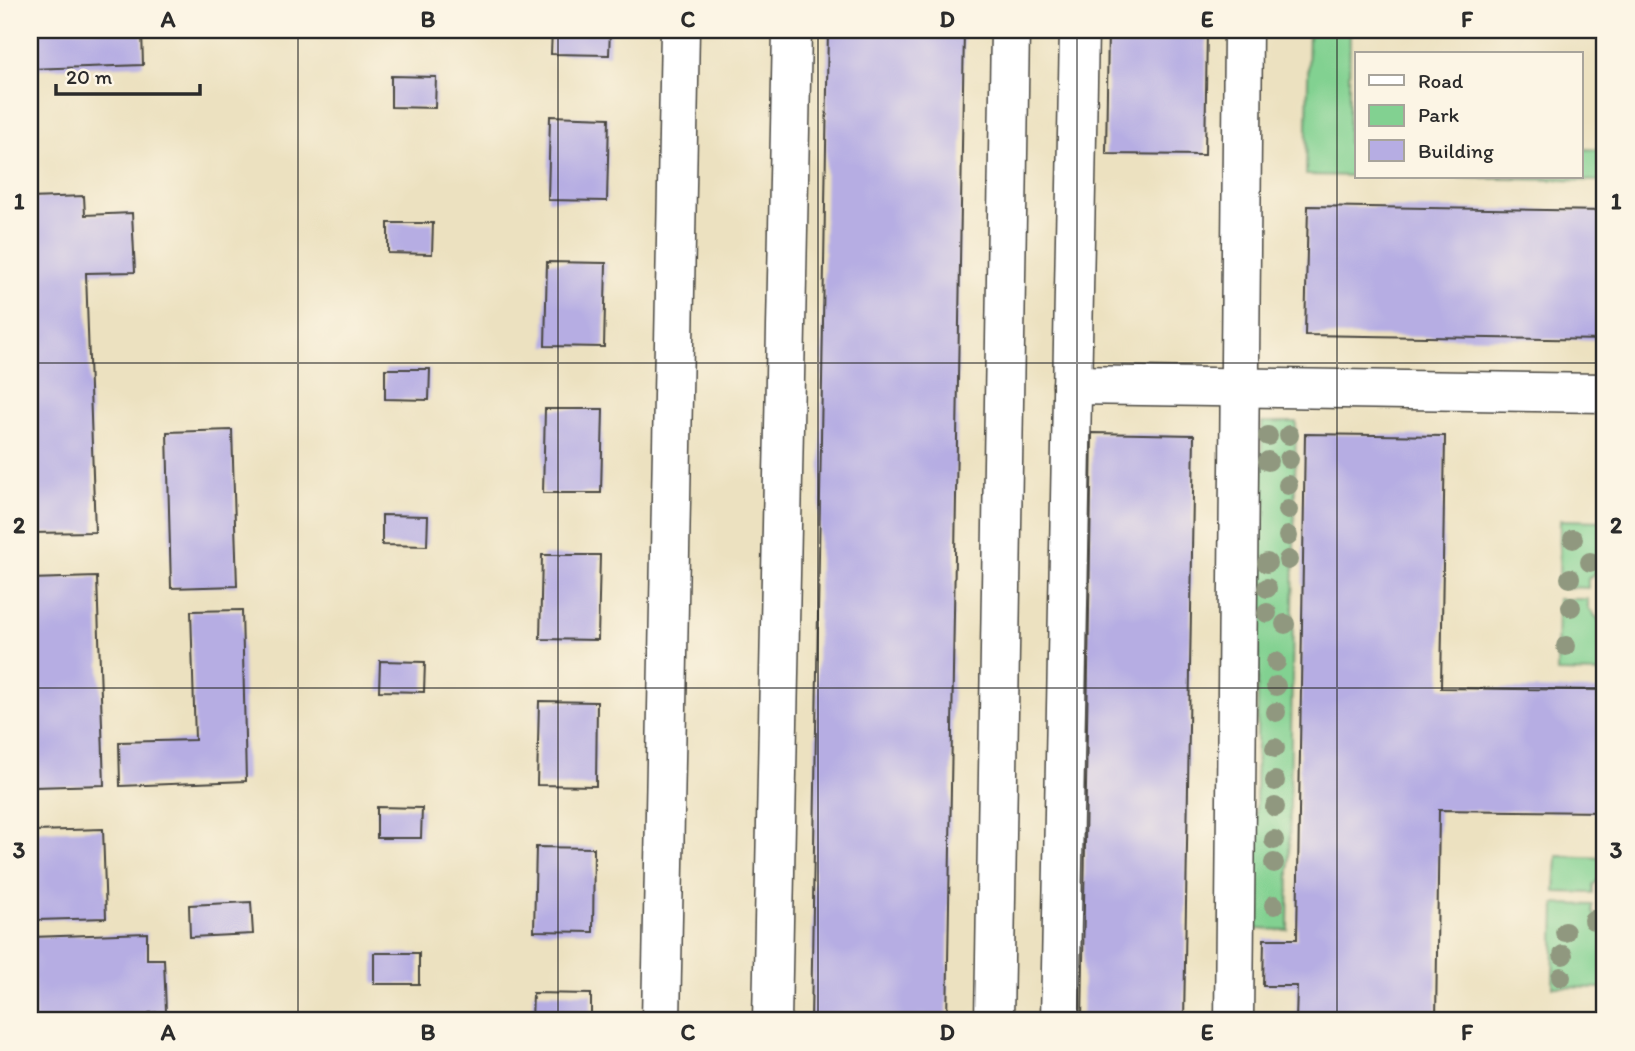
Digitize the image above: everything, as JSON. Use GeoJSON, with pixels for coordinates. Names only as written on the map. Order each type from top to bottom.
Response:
{"type":"FeatureCollection","features":[{"type":"Feature","properties":{"kind":"street"},"geometry":{"type":"LineString","coordinates":[[661,1021],[680,30]]}},
{"type":"Feature","properties":{"kind":"street"},"geometry":{"type":"LineString","coordinates":[[772,1021],[792,30]]}},
{"type":"Feature","properties":{"kind":"street"},"geometry":{"type":"LineString","coordinates":[[994,1021],[1010,30]]}},
{"type":"Feature","properties":{"kind":"street"},"geometry":{"type":"LineString","coordinates":[[1060,1021],[1079,30]]}},
{"type":"Feature","properties":{"kind":"street"},"geometry":{"type":"LineString","coordinates":[[1234,1021],[1243,30]]}},
{"type":"Feature","properties":{"kind":"street"},"geometry":{"type":"LineString","coordinates":[[1072,385],[1605,393]]}},
{"type":"Feature","properties":{"kind":"green space"},"geometry":{"type":"Polygon","coordinates":[[[1309,30],[1350,30],[1348,144],[1355,145],[1355,176],[1306,175],[1309,30]]]}},
{"type":"Feature","properties":{"kind":"green space"},"geometry":{"type":"Polygon","coordinates":[[[1582,149],[1605,150],[1605,181],[1461,178],[1582,178],[1582,149]]]}},
{"type":"Feature","properties":{"kind":"green space"},"geometry":{"type":"Polygon","coordinates":[[[1262,422],[1296,422],[1288,930],[1254,929],[1262,422]]]}},
{"type":"Feature","properties":{"kind":"green space"},"geometry":{"type":"Polygon","coordinates":[[[1560,520],[1605,521],[1605,564],[1588,579],[1588,588],[1559,587],[1560,520]]]}},
{"type":"Feature","properties":{"kind":"green space"},"geometry":{"type":"Polygon","coordinates":[[[1558,599],[1588,599],[1588,608],[1605,627],[1605,673],[1557,672],[1558,599]]]}},
{"type":"Feature","properties":{"kind":"green space"},"geometry":{"type":"Polygon","coordinates":[[[1557,856],[1605,858],[1605,874],[1593,885],[1593,893],[1555,892],[1557,856]]]}},
{"type":"Feature","properties":{"kind":"green space"},"geometry":{"type":"Polygon","coordinates":[[[1555,904],[1593,905],[1593,913],[1605,926],[1605,988],[1553,987],[1555,904]]]}},
{"type":"Feature","properties":{"kind":"building"},"geometry":{"type":"Polygon","coordinates":[[[30,30],[142,30],[143,65],[30,69],[30,30]]]}},
{"type":"Feature","properties":{"kind":"building"},"geometry":{"type":"Polygon","coordinates":[[[552,30],[610,30],[609,55],[551,54],[552,30]]]}},
{"type":"Feature","properties":{"kind":"building"},"geometry":{"type":"Polygon","coordinates":[[[828,30],[964,30],[947,1021],[811,1021],[828,30]]]}},
{"type":"Feature","properties":{"kind":"building"},"geometry":{"type":"Polygon","coordinates":[[[1108,30],[1207,30],[1205,155],[1106,154],[1108,30]]]}},
{"type":"Feature","properties":{"kind":"building"},"geometry":{"type":"Polygon","coordinates":[[[391,76],[436,77],[435,108],[391,107],[391,76]]]}},
{"type":"Feature","properties":{"kind":"building"},"geometry":{"type":"Polygon","coordinates":[[[550,116],[609,118],[607,201],[548,200],[550,116]]]}},
{"type":"Feature","properties":{"kind":"building"},"geometry":{"type":"Polygon","coordinates":[[[84,196],[85,215],[132,213],[135,272],[86,273],[95,532],[30,533],[30,198],[84,196]]]}},
{"type":"Feature","properties":{"kind":"building"},"geometry":{"type":"Polygon","coordinates":[[[1308,206],[1605,211],[1605,340],[1305,335],[1308,206]]]}},
{"type":"Feature","properties":{"kind":"building"},"geometry":{"type":"Polygon","coordinates":[[[388,223],[433,223],[432,254],[388,253],[388,223]]]}},
{"type":"Feature","properties":{"kind":"building"},"geometry":{"type":"Polygon","coordinates":[[[547,262],[606,263],[604,347],[545,346],[547,262]]]}},
{"type":"Feature","properties":{"kind":"building"},"geometry":{"type":"Polygon","coordinates":[[[385,369],[430,369],[429,400],[385,399],[385,369]]]}},
{"type":"Feature","properties":{"kind":"building"},"geometry":{"type":"Polygon","coordinates":[[[545,409],[603,409],[601,493],[543,493],[545,409]]]}},
{"type":"Feature","properties":{"kind":"building"},"geometry":{"type":"Polygon","coordinates":[[[232,430],[237,586],[171,588],[167,432],[232,430]]]}},
{"type":"Feature","properties":{"kind":"building"},"geometry":{"type":"Polygon","coordinates":[[[1092,433],[1194,435],[1184,1021],[1082,1021],[1092,433]]]}},
{"type":"Feature","properties":{"kind":"building"},"geometry":{"type":"Polygon","coordinates":[[[1305,434],[1445,436],[1441,688],[1605,690],[1605,812],[1439,810],[1436,1021],[1296,1021],[1297,986],[1263,986],[1264,939],[1297,939],[1305,434]]]}},
{"type":"Feature","properties":{"kind":"building"},"geometry":{"type":"Polygon","coordinates":[[[382,515],[428,516],[427,546],[382,545],[382,515]]]}},
{"type":"Feature","properties":{"kind":"building"},"geometry":{"type":"Polygon","coordinates":[[[542,555],[600,555],[598,640],[540,639],[542,555]]]}},
{"type":"Feature","properties":{"kind":"building"},"geometry":{"type":"Polygon","coordinates":[[[97,577],[104,785],[34,787],[30,579],[97,577]]]}},
{"type":"Feature","properties":{"kind":"building"},"geometry":{"type":"Polygon","coordinates":[[[242,610],[246,781],[120,786],[119,742],[195,740],[191,611],[242,610]]]}},
{"type":"Feature","properties":{"kind":"building"},"geometry":{"type":"Polygon","coordinates":[[[380,661],[425,662],[424,692],[379,691],[380,661]]]}},
{"type":"Feature","properties":{"kind":"building"},"geometry":{"type":"Polygon","coordinates":[[[539,701],[597,702],[596,786],[537,785],[539,701]]]}},
{"type":"Feature","properties":{"kind":"building"},"geometry":{"type":"Polygon","coordinates":[[[377,807],[422,808],[421,838],[377,838],[377,807]]]}},
{"type":"Feature","properties":{"kind":"building"},"geometry":{"type":"Polygon","coordinates":[[[103,829],[106,918],[37,920],[35,831],[103,829]]]}},
{"type":"Feature","properties":{"kind":"building"},"geometry":{"type":"Polygon","coordinates":[[[536,847],[594,848],[593,932],[534,931],[536,847]]]}},
{"type":"Feature","properties":{"kind":"building"},"geometry":{"type":"Polygon","coordinates":[[[251,902],[253,934],[190,937],[189,905],[251,902]]]}},
{"type":"Feature","properties":{"kind":"building"},"geometry":{"type":"Polygon","coordinates":[[[147,933],[147,959],[164,959],[166,1012],[149,1013],[149,1021],[35,1021],[32,937],[147,933]]]}},
{"type":"Feature","properties":{"kind":"building"},"geometry":{"type":"Polygon","coordinates":[[[374,953],[419,953],[419,984],[374,984],[374,953]]]}},
{"type":"Feature","properties":{"kind":"building"},"geometry":{"type":"Polygon","coordinates":[[[533,993],[591,994],[591,1021],[532,1021],[533,993]]]}}]}
